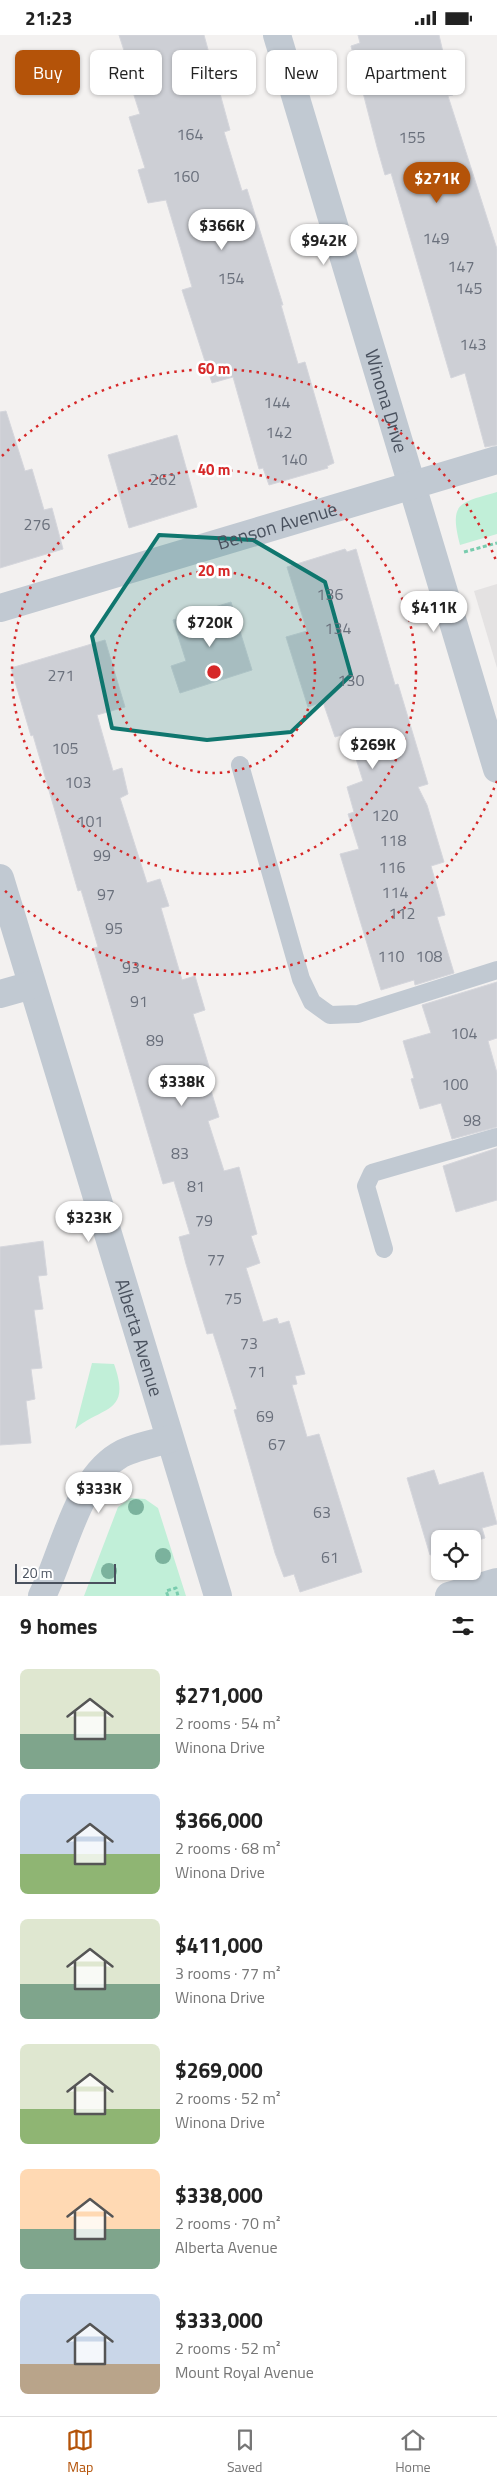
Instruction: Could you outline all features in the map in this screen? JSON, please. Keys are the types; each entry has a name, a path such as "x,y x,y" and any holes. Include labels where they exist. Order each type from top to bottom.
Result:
{"street":[{"name":"Winona Drive","path":"277,35 497,769"},
{"name":"Benson Avenue","path":"0,608 497,460"},
{"name":"Alberta Avenue","path":"0,878 218,1596"},
{"path":"0,994 32,985"},
{"path":"42,1596 75,1513 106,1466 119,1455 169,1439"},
{"path":"449,1596 497,1582"}],"lane":[{"path":"240,765 301,979 312,1002 330,1015 358,1014 497,970"},
{"path":"384,1249 366,1186 372,1173 497,1137"}],"path":[{"path":"459,554 497,543"},
{"path":"168,1596 166,1591 176,1588 178,1596"}],"highlighted area":[{"path":"159,535 253,540 325,582 351,675 291,732 207,740 112,728 92,636"}],"shaded area":[{"path":"497,584 497,668 474,591"}],"green space":[{"path":"497,492 497,534 460,545 456,520 460,507 466,502"},
{"path":"92,1363 114,1364 119,1380 117,1400 104,1412 75,1429"},
{"path":"131,1498 145,1499 158,1508 186,1596 84,1596 118,1507"}],"building":[{"path":"119,35 204,35 208,50 172,50 172,95 220,95 230,130 224,132 242,191 247,189 283,305 281,305 298,364 305,362 334,463 327,466 328,468 269,485 263,468 259,469 233,377 212,383 182,290 192,287 166,200 148,203 138,170 145,168 129,117 140,114 134,95 162,95 162,50 124,50"},
{"path":"358,35 439,35 442,50 352,50 351,46 360,43"},
{"path":"364,95 453,95 448,96 497,249 497,445 485,447 465,373 451,378 391,173 385,175"},
{"path":"6,411 25,471 32,469 44,510 52,508 63,549 0,568 0,412"},
{"path":"177,435 197,507 129,528 108,455"},
{"path":"345,549 347,552 356,549 395,685 398,684 428,784 418,787 427,805 444,862 431,866 445,915 437,917 454,973 415,985 414,980 381,990 340,854 359,849 348,814 354,812 347,787 363,781 348,733 335,737 323,702 308,707 286,637 307,631 287,567"},
{"path":"231,602 252,670 180,693 171,666 186,661 173,620"},
{"path":"105,640 125,707 97,715 113,771 122,768 128,794 120,798 147,883 160,879 169,906 161,908 182,980 195,976 205,1010 193,1014 214,1083 209,1084 219,1117 208,1121 224,1171 239,1167 257,1234 251,1236 260,1263 246,1268 263,1322 277,1318 279,1324 289,1321 305,1374 295,1376 297,1384 292,1385 307,1437 319,1434 362,1572 300,1592 294,1574 284,1577 275,1553 234,1410 237,1409 213,1333 207,1334 186,1264 179,1237 190,1234 174,1181 163,1184 93,948 98,947 81,890 78,891 33,735 31,736 11,668"},
{"path":"497,982 497,1038 488,1041 497,1073 497,1127 452,1139 441,1103 420,1109 411,1079 414,1078 403,1041 431,1033 422,1005"},
{"path":"497,1148 497,1200 456,1212 443,1166"},
{"path":"43,1241 47,1275 38,1276 43,1309 34,1310 42,1368 31,1369 35,1399 26,1401 31,1443 0,1445 0,1247"},
{"path":"434,1470 439,1485 483,1472 497,1524 482,1528 485,1538 481,1539 481,1530 431,1530 430,1555 407,1478"}]}
